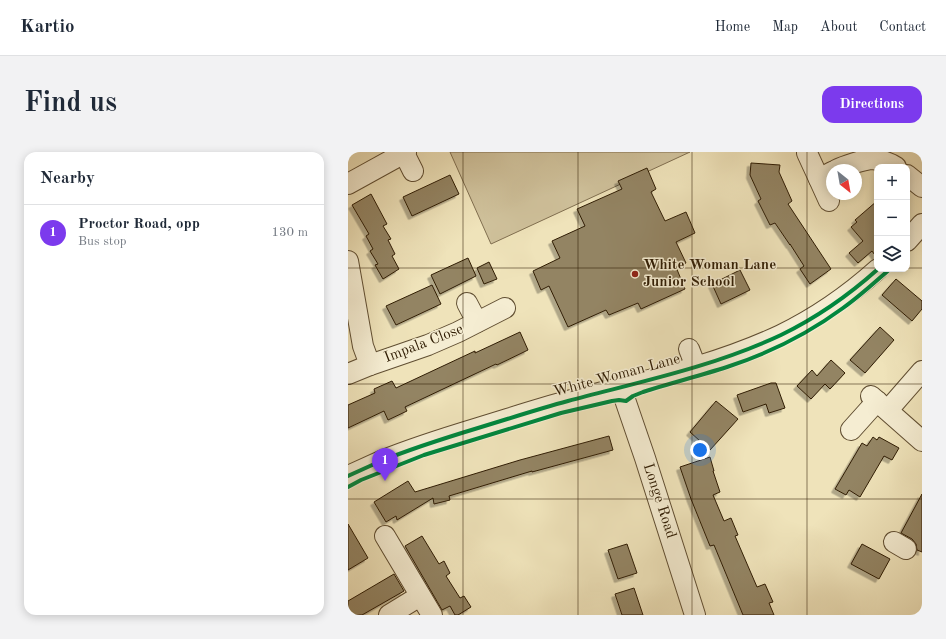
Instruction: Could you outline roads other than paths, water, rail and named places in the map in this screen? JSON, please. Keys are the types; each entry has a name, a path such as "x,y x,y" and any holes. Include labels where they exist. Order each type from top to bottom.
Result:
{"street":[{"path":"348,184 405,153 413,171"},
{"path":"807,153 825,175 829,201"},
{"path":"853,164 872,159 892,164"},
{"path":"910,177 922,186"},
{"path":"910,231 922,223"},
{"path":"910,237 922,223"},
{"path":"781,335 795,316 874,258"},
{"name":"Impala Close","path":"348,261 363,346 370,365"},
{"name":"White Woman Lane","path":"348,476 397,454 429,443 566,402 621,388 692,358 731,356 781,335 801,324 834,304 874,272"},
{"name":"Impala Close","path":"467,303 477,322"},
{"name":"Impala Close","path":"348,374 428,345 458,332 505,308"},
{"path":"851,430 879,402 901,394 922,371"},
{"name":"Longe Road","path":"621,388 695,615"},
{"path":"879,402 922,441"},
{"path":"389,540 432,615"},
{"path":"389,615 420,596"}],"place":[{"name":"White Woman Lane Junior School","path":"635,274"},
{"name":"Proctor Road, opp","path":"385,481"}]}
